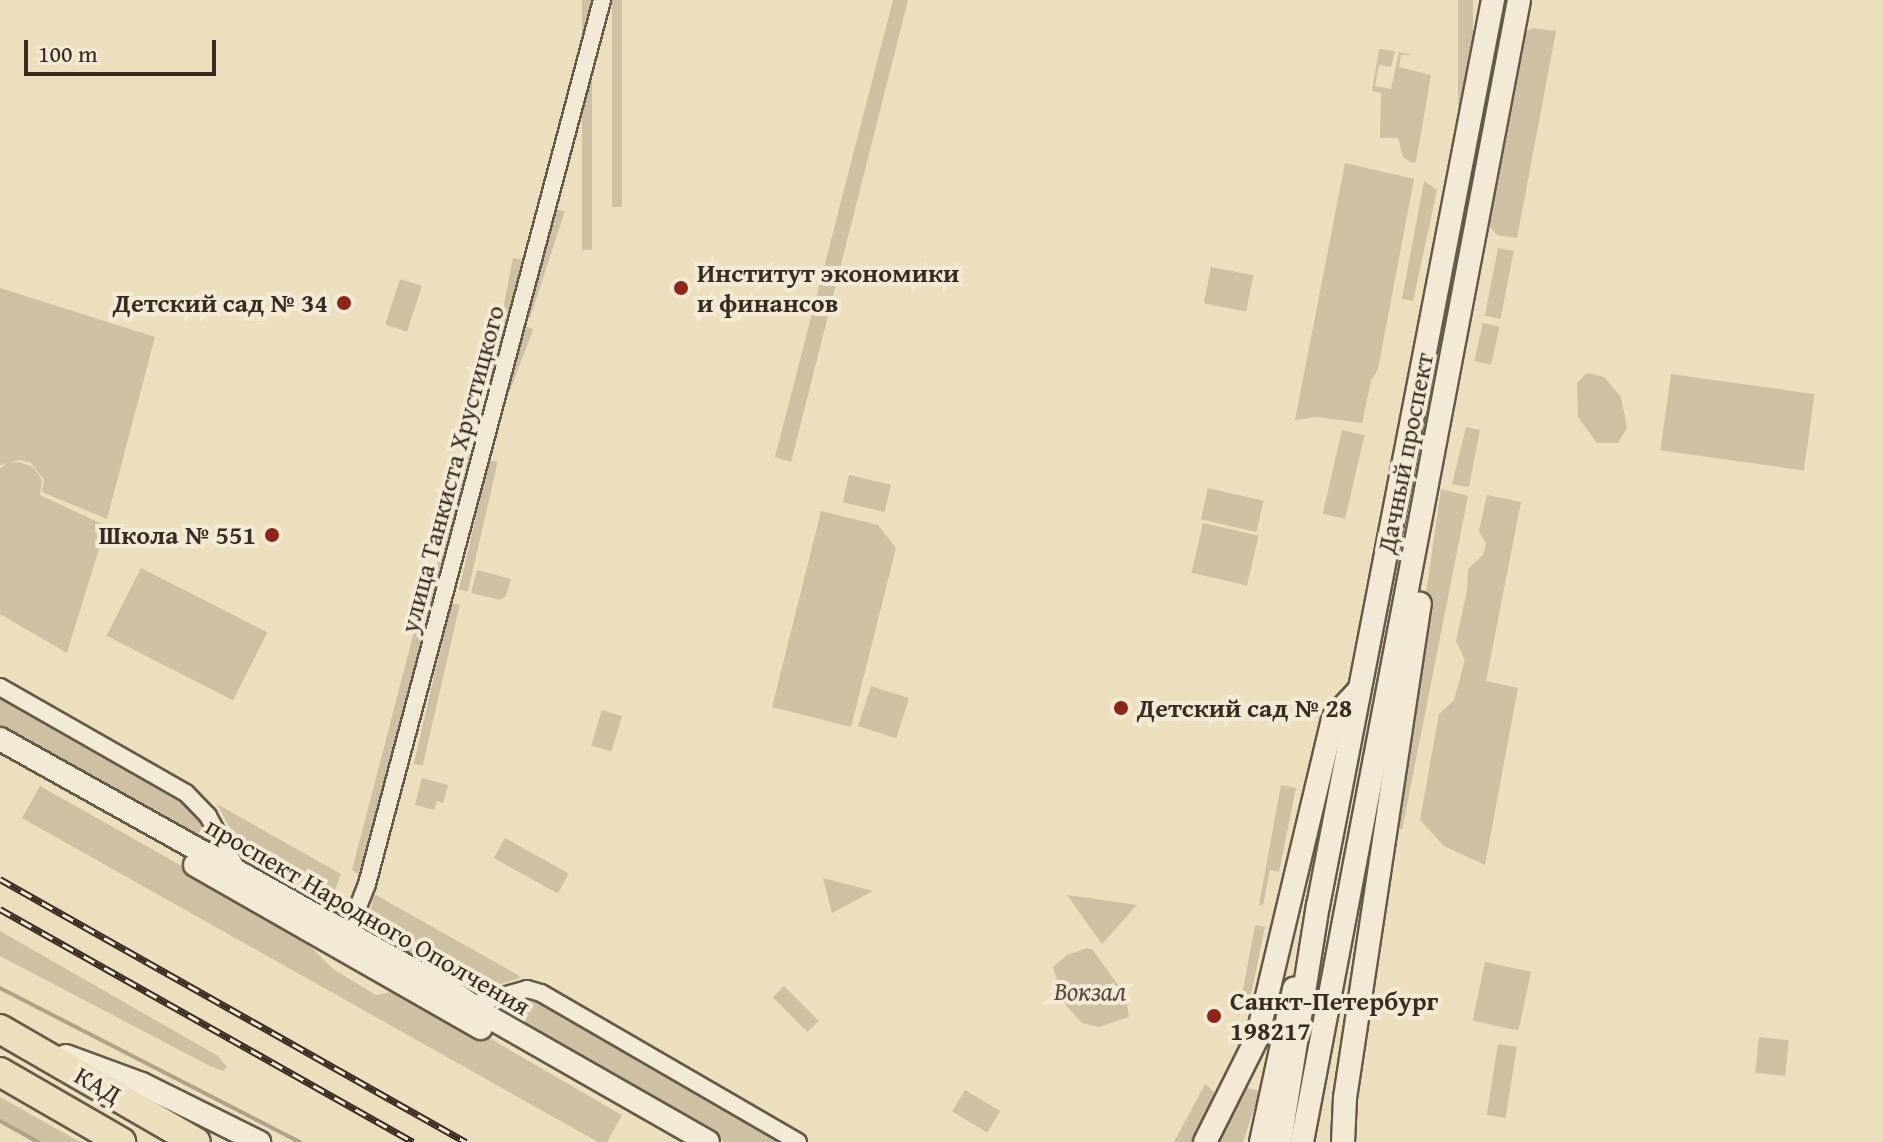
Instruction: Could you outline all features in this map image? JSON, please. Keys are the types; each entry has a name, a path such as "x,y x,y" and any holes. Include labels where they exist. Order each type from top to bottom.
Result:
{"highway":[{"name":"КАД","path":"8,1034 196,1142"},
{"name":"КАД","path":"0,1072 121,1142"}],"main road":[{"name":"Дачный проспект","path":"1280,1142 1318,906 1493,0"},
{"name":"Дачный проспект","path":"1320,1054 1519,0"},
{"path":"1343,1142 1345,1098 1424,567 1416,545"},
{"path":"1205,1142 1257,1038 1333,718 1360,689"},
{"name":"проспект Народного Ополчения","path":"0,739 238,871 345,941 680,1142"},
{"name":"проспект Народного Ополчения","path":"0,755 345,941 471,1005 708,1142"},
{"path":"1261,1142 1290,996 1311,956"},
{"path":"8,1034 142,1084 259,1142"},
{"path":"1302,1142 1320,1054"},
{"path":"1317,1142 1320,1054"}],"street":[{"name":"улица Танкиста Хрустицкого","path":"345,941 367,884 602,0"},
{"path":"0,687 186,793 208,816 238,871"},
{"path":"471,1005 527,989 541,993 798,1142"}],"green space":[{"path":"582,0 592,0 592,250 582,250"},
{"path":"612,0 622,0 622,207 612,207"},
{"path":"893,0 908,0 791,462 775,457"},
{"path":"1458,0 1473,0 1473,169 1458,169"},
{"path":"1532,28 1556,31 1517,238 1497,235 1489,226 1522,35"},
{"path":"1379,49 1395,51 1391,67 1379,65 1375,86 1391,89 1399,52 1412,55 1401,55 1399,67 1431,75 1416,162 1403,157 1398,138 1380,138 1381,93 1372,91"},
{"path":"1345,163 1414,179 1378,369 1371,381 1362,423 1316,417 1295,420"},
{"path":"1424,181 1437,190 1413,301 1402,299"},
{"path":"556,209 565,212 530,318 521,316"},
{"path":"1498,248 1514,251 1501,319 1485,316"},
{"path":"513,258 523,260 486,450 476,448"},
{"path":"1211,267 1253,275 1246,312 1204,303"},
{"path":"400,279 422,286 407,332 385,325"},
{"path":"0,288 155,337 107,519 42,492 44,480 31,463 19,460 0,465"},
{"path":"1483,323 1500,327 1491,365 1474,361"},
{"path":"525,326 533,329 487,451 478,447"},
{"path":"1587,373 1604,377 1621,397 1627,428 1618,443 1597,443 1578,417 1577,383"},
{"path":"1671,374 1815,394 1804,470 1660,450"},
{"path":"1466,427 1480,430 1469,487 1452,484"},
{"path":"1342,430 1364,435 1345,519 1323,514"},
{"path":"462,453 471,455 432,622 424,620"},
{"path":"489,460 498,462 468,592 459,590"},
{"path":"19,462 33,467 42,480 40,495 106,526 67,653 0,614 0,468 7,463"},
{"path":"849,475 891,485 885,512 843,502"},
{"path":"1208,488 1264,501 1256,532 1201,519"},
{"path":"1441,489 1468,496 1402,830 1393,824"},
{"path":"1487,495 1521,502 1486,681 1518,688 1485,865 1444,846 1420,820 1439,714 1454,700 1465,660 1456,641 1467,590 1468,569 1483,555 1486,543 1479,531"},
{"path":"821,511 878,525 896,548 851,727 772,707"},
{"path":"1203,523 1259,536 1247,586 1192,573"},
{"path":"141,568 268,632 233,700 106,636"},
{"path":"477,570 511,579 506,596 500,600 471,593"},
{"path":"451,603 460,605 423,766 414,764"},
{"path":"415,628 425,631 360,875 352,870"},
{"path":"871,686 909,698 896,738 858,726"},
{"path":"0,697 181,800 201,821 214,848 0,732"},
{"path":"602,710 622,716 611,752 591,745"},
{"path":"422,778 448,785 443,803 437,801 434,810 415,805"},
{"path":"1281,785 1296,788 1279,872 1270,870 1263,905 1259,905"},
{"path":"40,786 313,940 311,947 333,969 376,995 391,992 460,1031 477,1031 622,1115 607,1142 598,1142 22,818"},
{"path":"217,804 341,874 330,903 245,856"},
{"path":"505,838 569,873 558,894 494,858"},
{"path":"823,878 873,891 832,913"},
{"path":"374,894 520,978 475,992 379,940 371,931 369,919"},
{"path":"1067,895 1137,905 1102,944"},
{"path":"1255,925 1265,927 1250,999 1238,1017"},
{"path":"0,931 218,1056 227,1067 223,1071 210,1066 0,956"},
{"name":"Вокзал","path":"1087,948 1093,950 1118,985 1129,1017 1099,1027 1082,1023 1064,1003 1053,967 1067,955"},
{"path":"1485,962 1531,972 1518,1030 1473,1021"},
{"path":"784,986 819,1021 807,1032 773,997"},
{"path":"525,996 538,1000 787,1142 725,1142 495,1011 493,1005"},
{"path":"1759,1037 1789,1040 1785,1076 1755,1073"},
{"path":"1498,1044 1517,1047 1506,1118 1487,1115"},
{"path":"1205,1084 1219,1096 1196,1142 1174,1142"},
{"path":"1245,1088 1260,1091 1243,1142 1216,1142"},
{"path":"965,1090 1000,1111 987,1133 952,1111"},
{"path":"0,1097 80,1142 41,1142 0,1119"}],"waterway":[{"path":"0,988 300,1142"},
{"path":"0,1121 38,1142"}],"railway":[{"path":"0,879 466,1142"},
{"path":"0,909 413,1142"}],"place":[{"name":"Институт экономики и финансов","path":"681,288"},
{"name":"Детский сад № 34","path":"344,303"},
{"name":"Школа № 551","path":"272,535"},
{"name":"Детский сад № 28","path":"1121,708"},
{"name":"Санкт-Петербург 198217","path":"1214,1016"}]}
